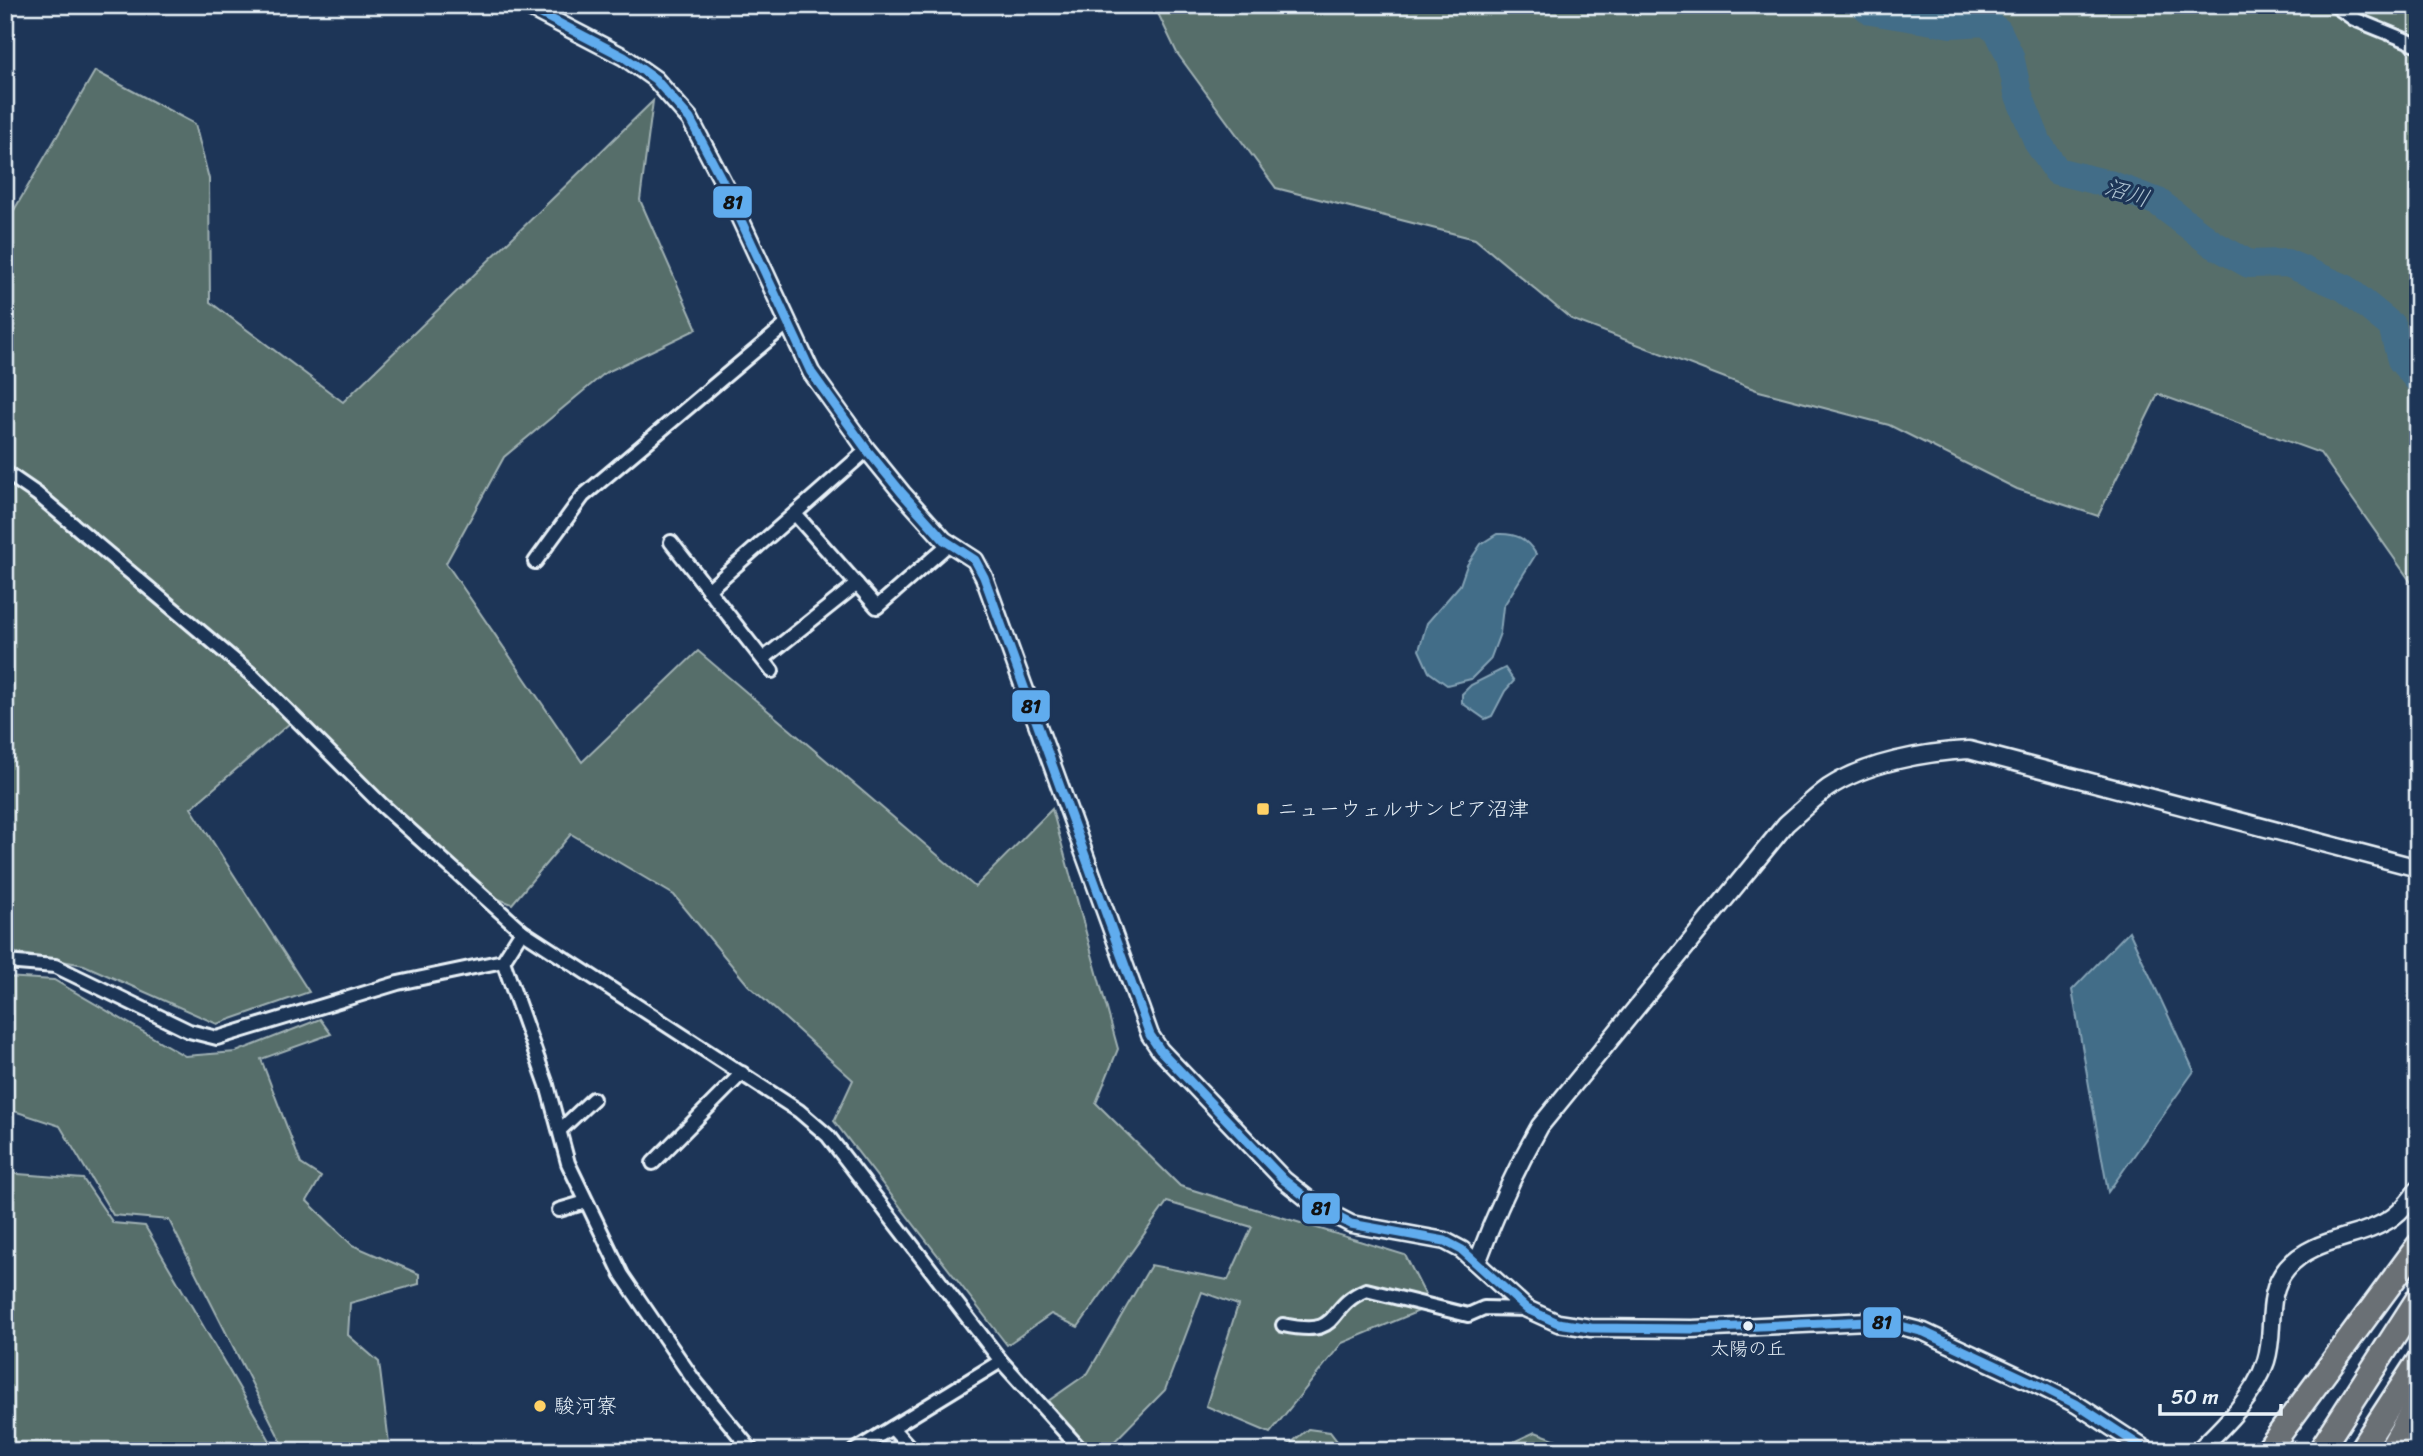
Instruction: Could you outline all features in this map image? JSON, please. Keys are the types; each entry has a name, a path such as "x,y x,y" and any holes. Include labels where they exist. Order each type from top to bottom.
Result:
{"highway":[{"path":"2267,1451 2418,1246"},
{"path":"2320,1451 2418,1299"},
{"path":"2360,1451 2418,1362"},
{"path":"2390,1451 2418,1401"}],"street":[{"path":"524,5 624,57 655,79 690,118 725,186 811,372 867,450 932,527 975,559 984,577 1150,1035 1160,1050 1284,1180 1318,1207 1351,1224 1445,1241 1462,1250 1527,1309 1558,1323 1591,1328 1692,1329 1868,1321 1893,1324 1924,1332 2044,1388 2076,1404 2148,1451"},
{"path":"2334,5 2354,19 2418,46"},
{"path":"535,562 583,496 788,323"},
{"path":"708,590 867,450"},
{"path":"5,472 37,494 252,675 382,805 522,931 799,1111 828,1136 1001,1361 1082,1451"},
{"path":"795,514 877,607 950,543"},
{"path":"671,541 772,671"},
{"path":"763,659 857,584"},
{"path":"1477,1263 1518,1162 1539,1126 1786,824 1828,788 1849,776 1870,768 1943,751 1969,750 2418,869"},
{"path":"5,962 55,966 189,1031 217,1038 398,983 503,961 522,931"},
{"path":"503,961 547,1085 569,1163 622,1275 693,1379 752,1451"},
{"path":"653,1163 742,1073"},
{"path":"559,1130 593,1099"},
{"path":"2198,1451 2230,1418 2260,1377 2267,1359 2273,1298 2278,1280 2288,1267 2317,1246 2393,1217 2418,1189"},
{"path":"559,1210 586,1202"},
{"path":"1283,1325 1317,1329 1328,1324 1353,1296 1366,1290 1468,1315 1484,1308 1527,1309"},
{"path":"854,1451 1001,1361"},
{"path":"892,1428 913,1451"}],"green space":[{"path":"1154,5 2418,5 2418,592 2320,453 2158,394 2098,516 2017,489 1889,425 1759,391 1571,319 1475,239 1276,188 1177,53"},
{"path":"95,71 195,124 209,179 210,302 343,402 653,101 640,200 697,329 605,373 504,457 446,563 582,762 698,651 975,887 1052,809 1118,1049 1096,1103 1180,1186 1405,1255 1431,1306 1342,1343 1270,1433 1206,1406 1238,1305 1202,1292 1165,1390 1105,1451 1089,1451 1044,1404 1088,1373 1151,1265 1228,1280 1252,1227 1167,1202 1078,1327 1051,1314 1007,1345 834,1121 853,1080 748,985 674,895 571,834 512,904 493,897 297,717 191,808 309,992 217,1024 84,965 5,951 5,215 10,217"},
{"path":"5,977 54,980 185,1056 236,1052 320,1019 331,1034 261,1059 301,1164 321,1177 307,1201 352,1245 419,1274 419,1284 350,1303 348,1335 379,1362 390,1451 286,1451 169,1220 113,1215 60,1126 5,1108"},
{"path":"5,1173 83,1179 113,1223 145,1226 276,1451 5,1451"},
{"path":"1308,1429 1330,1432 1343,1449 1281,1451"},
{"path":"1535,1432 1574,1446 1579,1451 1494,1451"}],"water":[{"path":"1497,534 1510,534 1520,538 1536,554 1503,607 1500,633 1490,660 1471,679 1447,685 1429,672 1419,650 1427,623 1460,585 1467,565 1481,544"},
{"path":"1505,668 1514,681 1505,691 1492,716 1485,719 1462,703 1462,694 1471,685"},
{"path":"2129,931 2194,1071 2108,1192 2072,990"}],"waterway":[{"name":"沼川","path":"1864,5 1871,11 1951,24 1985,22 1998,31 2010,56 2018,93 2038,143 2057,171 2109,184 2158,202 2213,244 2249,264 2287,263 2345,288 2392,326 2401,360 2418,380"}],"transit line":[{"name":"81","path":"524,5 624,57 655,79 690,119 725,186 811,372 867,450 902,493 944,540 975,560 984,577 1150,1035 1160,1050 1284,1180 1318,1207 1351,1224 1445,1241 1462,1250 1527,1309 1558,1323 1591,1328 1692,1329 1868,1321 1893,1324 1924,1332 2044,1388 2076,1404 2148,1451"}],"place":[{"name":"ニューウェルサンピア沼津","path":"1263,809"},
{"name":"太陽の丘","path":"1748,1326"},
{"name":"駿河寮","path":"540,1406"}]}
